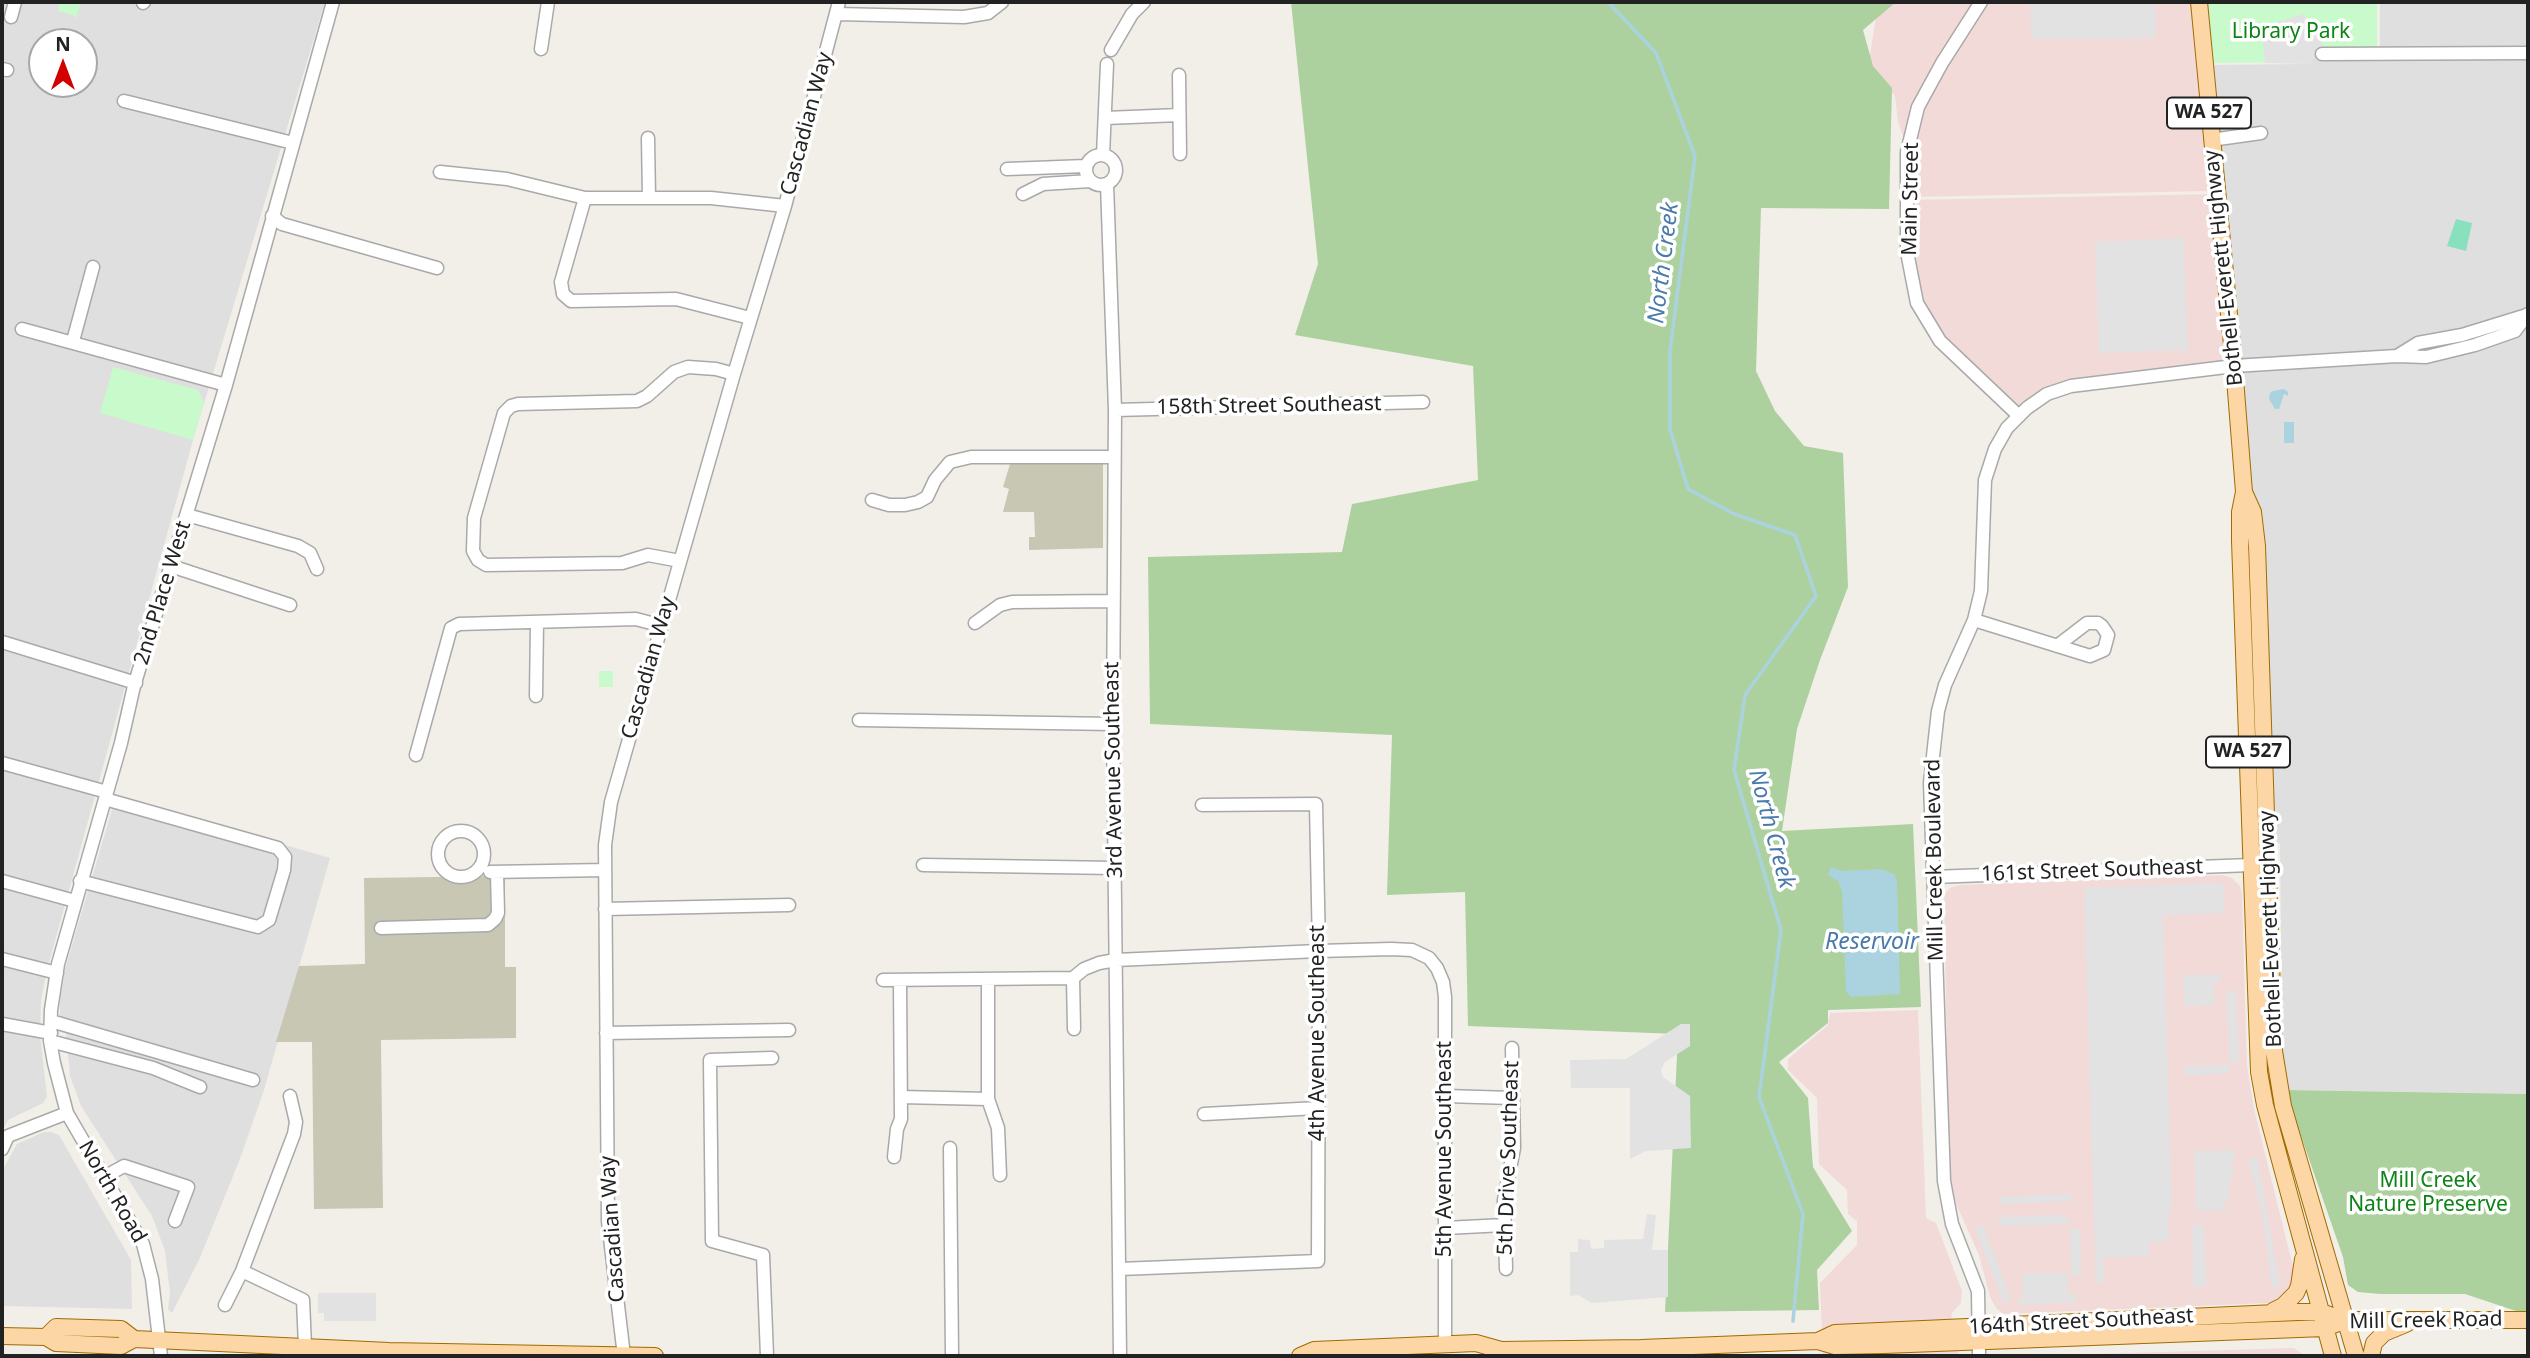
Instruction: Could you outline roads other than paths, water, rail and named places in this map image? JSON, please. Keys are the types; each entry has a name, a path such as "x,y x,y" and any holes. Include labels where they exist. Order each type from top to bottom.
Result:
{"main road":[{"name":"Bothell-Everett Highway","path":"2199,2 2244,492 2240,512 2240,541 2259,1072 2265,1104 2333,1356"},
{"name":"Bothell-Everett Highway","path":"2244,492 2253,512 2257,546 2274,1051 2283,1107 2356,1356"},
{"path":"2250,783 2257,804 2259,857 2268,861"},
{"path":"2251,865 2259,871 2262,930 2270,959"},
{"path":"2259,1314 2283,1306 2295,1293 2301,1275 2304,1249"},
{"name":"164th Street Southeast","path":"1978,1342 2259,1314 2323,1320"},
{"path":"2371,1356 2374,1343 2384,1332 2405,1324 2431,1319"},
{"name":"164th Street Southeast","path":"1300,1356 1314,1350 1476,1343 1501,1350 1818,1341 1835,1346 1978,1342 2323,1320"},
{"name":"Mill Creek Road","path":"2323,1320 2528,1320"},
{"path":"2,1336 46,1337 56,1343 121,1346 134,1339 161,1348 305,1346 389,1353 655,1356"},
{"name":"164th Street Southeast","path":"1484,1356 1501,1350"}],"street":[{"path":"11,16 15,2"},
{"name":"2nd Place West","path":"67,1113 58,1083 51,1032 57,973 136,683 226,385 333,2"},
{"path":"541,49 548,2"},
{"path":"838,8 964,17 988,13 1002,2"},
{"path":"1111,50 1132,13 1144,2"},
{"name":"Main Street","path":"1980,2 1918,107 1907,152 1907,252 1917,303 1940,341 2019,416"},
{"name":"Cascadian Way","path":"624,1356 608,1220 605,845 611,802 750,318 785,206 838,8"},
{"path":"2322,54 2528,53"},
{"path":"1102,155 1107,64"},
{"path":"1179,75 1180,154"},
{"path":"124,102 293,143"},
{"path":"1106,118 1179,115"},
{"path":"2211,140 2261,133"},
{"path":"648,138 649,198"},
{"path":"1023,194 1043,184 1090,181 1098,186 1107,184 1115,178 1116,168 1112,159 1102,155 1092,158 1086,166 1090,181"},
{"path":"1007,169 1086,166"},
{"path":"439,172 507,180 585,198 711,198 785,206"},
{"name":"3rd Avenue Southeast","path":"1107,184 1115,410 1112,601 1120,1356"},
{"path":"585,198 561,282 563,293 571,301 676,299 750,318"},
{"path":"272,216 282,224 437,268"},
{"path":"73,341 93,267"},
{"name":"Mill Creek Boulevard","path":"1978,1342 1978,1291 1952,1224 1944,1181 1930,783 1938,711 1945,685 1974,620 1983,570 1984,480 1998,443 2019,416 2047,394 2071,386 2234,366 2397,356 2426,357 2475,345 2515,331 2528,315"},
{"path":"22,328 226,385"},
{"path":"680,561 649,555 622,563 491,565 478,560 473,551 474,518 504,413 511,406 637,401 647,396 674,372 688,367 716,369 734,374"},
{"name":"158th Street Southeast","path":"1115,410 1423,402"},
{"path":"872,500 889,505 918,502 926,497 950,462 964,458 1114,457"},
{"path":"187,515 299,546 310,553 317,569"},
{"path":"171,566 290,605"},
{"path":"975,623 1000,606 1012,602 1112,601"},
{"path":"416,755 451,628 459,624 636,620 662,626"},
{"path":"1974,620 2057,646"},
{"path":"536,696 537,622"},
{"path":"2,642 136,683"},
{"path":"859,720 1113,724"},
{"path":"2,763 278,848 285,857 284,870 268,920 258,927 80,881"},
{"name":"4th Avenue Southeast","path":"1120,1269 1318,1261 1319,951 1316,804 1202,805"},
{"path":"923,865 1115,868"},
{"name":"161st Street Southeast","path":"1933,877 2251,865"},
{"path":"474,872 605,870"},
{"path":"381,928 488,925 498,913 498,872"},
{"path":"2,881 75,901"},
{"path":"605,909 789,905"},
{"name":"5th Avenue Southeast","path":"1319,951 1412,950 1429,958 1443,982 1446,1345"},
{"path":"883,980 1073,978 1084,969 1116,960 1319,951"},
{"path":"2,958 57,973"},
{"path":"1073,978 1074,1029"},
{"path":"988,980 988,1099 998,1128 1000,1175"},
{"path":"894,1157 897,1129 901,1119 900,981"},
{"path":"2,1024 51,1032 253,1080"},
{"path":"606,1033 789,1030"},
{"path":"51,1032 201,1087"},
{"name":"5th Drive Southeast","path":"1506,1269 1504,1200 1514,1148 1512,1048"},
{"path":"767,1356 763,1255 712,1241 710,1060 772,1058"},
{"path":"225,1305 242,1271 295,1134 296,1122 290,1096"},
{"path":"1445,1096 1511,1098"},
{"path":"901,1097 988,1099"},
{"path":"1205,1114 1318,1108"},
{"path":"2,1149 5,1135 67,1113"},
{"name":"North Road","path":"67,1113 143,1244 152,1279 161,1348"},
{"path":"950,1148 952,1356"},
{"path":"104,1177 124,1166 188,1187 175,1221"},
{"path":"1445,1228 1504,1226"},
{"path":"242,1271 303,1300 305,1346"}],"water":[{"path":"2284,389 2288,396 2284,394 2279,409 2275,409 2269,399 2270,393"},
{"path":"2284,422 2294,422 2294,443 2284,443"},
{"name":"Reservoir","path":"1831,867 1842,871 1880,869 1894,874 1897,880 1900,994 1851,997 1846,991 1842,892 1838,881 1828,875"}],"waterway":[{"name":"North Creek","path":"1608,2 1656,53 1695,156 1670,351 1670,429 1688,489 1734,514 1795,535 1816,596 1745,695 1734,770 1781,930 1759,1097 1803,1214 1793,1321"}],"park label":[{"name":"Library Park","path":"2291,32"},
{"name":"Mill Creek Nature Preserve","path":"2428,1193"}]}
